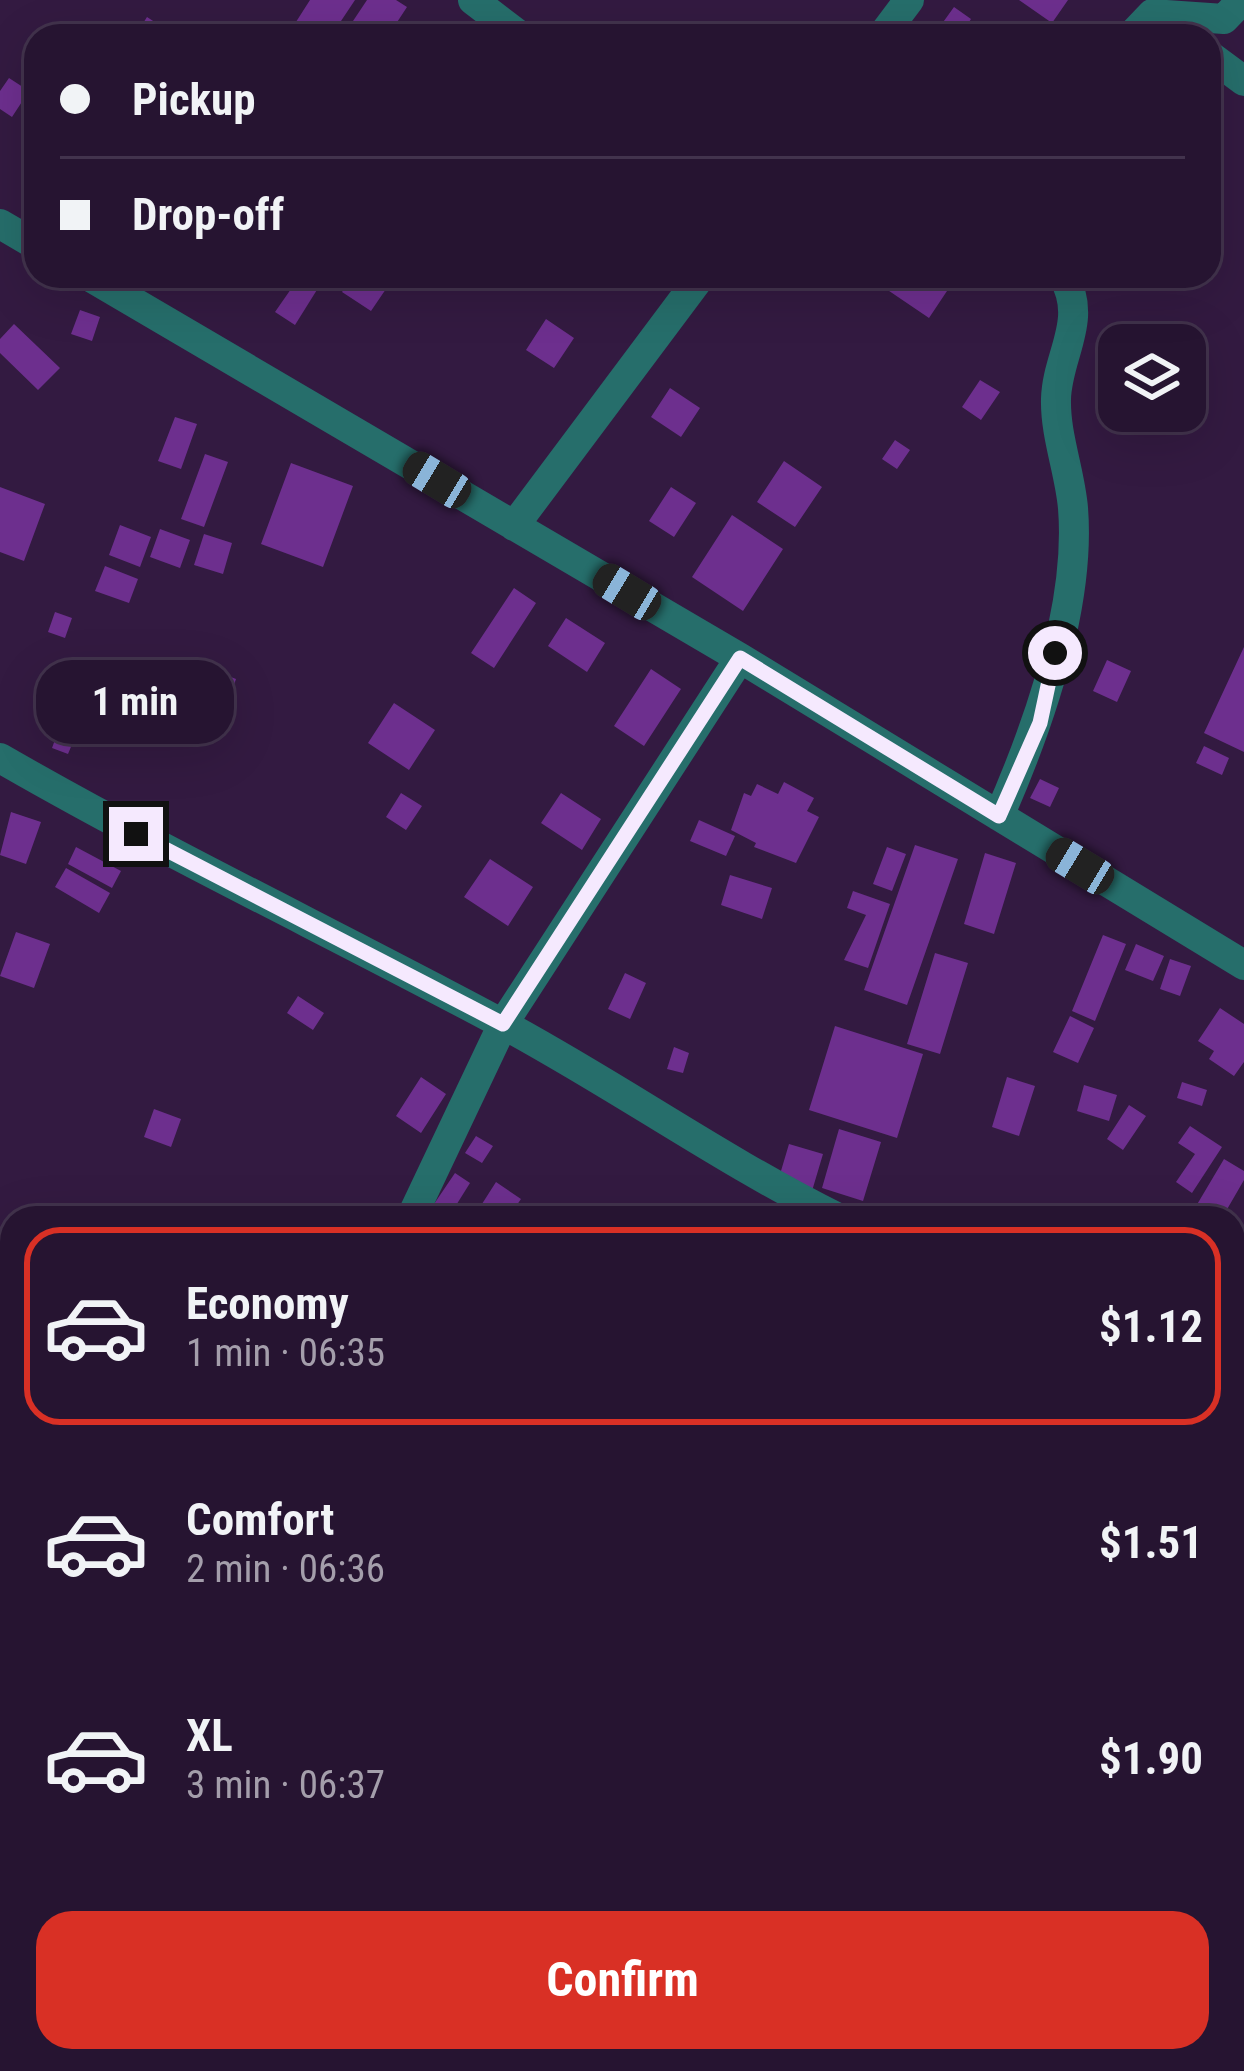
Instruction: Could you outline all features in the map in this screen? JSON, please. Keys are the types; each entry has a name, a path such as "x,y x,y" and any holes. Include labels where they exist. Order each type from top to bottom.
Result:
{"street":[{"path":"473,0 504,24"},
{"path":"1138,17 1224,20 1242,0"},
{"path":"109,288 740,658 1244,965"},
{"path":"514,526 692,288"},
{"path":"999,816 1040,723 1063,618 1073,512 1056,398 1073,336 1070,288"},
{"path":"417,1206 503,1024 740,658"},
{"path":"0,758 95,813 503,1024 755,1177 814,1206"}],"building":[{"path":"310,0 355,0 339,24 295,24"},
{"path":"367,0 396,0 407,7 396,24 351,24"},
{"path":"1019,0 1068,0 1052,23"},
{"path":"954,7 971,19 968,24 942,24"},
{"path":"9,78 24,88 24,99 12,117 0,109 0,91"},
{"path":"292,288 318,288 295,325 275,312"},
{"path":"345,288 387,288 371,311 342,292"},
{"path":"885,288 949,288 929,318"},
{"path":"80,310 100,317 92,341 71,334"},
{"path":"546,319 574,338 554,368 526,350"},
{"path":"14,324 60,368 38,390 0,353 0,339"},
{"path":"980,380 1000,392 981,420 962,407"},
{"path":"670,388 700,408 681,437 651,417"},
{"path":"175,417 197,424 181,469 158,461"},
{"path":"895,440 910,450 897,469 882,459"},
{"path":"205,454 228,462 204,527 181,519"},
{"path":"784,461 822,487 795,527 757,502"},
{"path":"291,463 353,486 323,567 261,544"},
{"path":"0,487 45,504 24,561 0,552"},
{"path":"671,487 696,503 674,537 649,521"},
{"path":"732,515 783,549 743,611 692,577"},
{"path":"120,525 151,537 140,567 109,555"},
{"path":"160,529 190,540 180,568 150,557"},
{"path":"204,534 232,543 223,574 194,565"},
{"path":"105,566 138,579 129,603 95,591"},
{"path":"514,588 536,603 494,668 471,653"},
{"path":"55,612 72,618 65,638 48,632"},
{"path":"566,618 605,643 587,672 548,646"},
{"path":"1244,647 1244,752 1204,733"},
{"path":"1107,660 1131,671 1117,702 1093,691"},
{"path":"192,662 236,679 217,733 172,716"},
{"path":"651,669 681,689 644,746 614,726"},
{"path":"394,703 435,730 409,770 368,743"},
{"path":"158,718 186,728 179,747 151,736"},
{"path":"61,723 78,730 68,754 52,748"},
{"path":"1204,746 1229,758 1222,775 1196,763"},
{"path":"1040,779 1059,788 1050,807 1030,798"},
{"path":"784,782 814,798 807,811 819,817 796,863 754,847 756,843 731,830 744,793 751,796 757,784 778,794"},
{"path":"401,793 422,806 406,830 386,817"},
{"path":"561,793 601,819 582,850 541,823"},
{"path":"11,812 41,822 26,864 0,855"},
{"path":"699,820 735,836 726,856 690,841"},
{"path":"915,845 958,859 907,1005 864,990"},
{"path":"76,847 121,871 112,888 68,864"},
{"path":"887,847 906,854 892,891 873,884"},
{"path":"985,853 1016,863 994,934 964,924"},
{"path":"490,859 533,887 508,926 464,897"},
{"path":"66,868 110,893 99,913 55,887"},
{"path":"730,875 772,888 762,919 721,905"},
{"path":"853,891 890,904 868,968 844,960 866,915 847,908"},
{"path":"16,932 50,944 34,988 0,976"},
{"path":"1103,935 1126,944 1095,1021 1072,1011"},
{"path":"1136,944 1164,956 1153,981 1125,970"},
{"path":"935,953 968,963 940,1054 907,1044"},
{"path":"1170,959 1191,966 1180,996 1160,989"},
{"path":"625,973 646,983 630,1019 608,1009"},
{"path":"298,996 324,1013 313,1030 287,1013"},
{"path":"1220,1008 1244,1024 1244,1062 1234,1076 1209,1059 1214,1051 1198,1041"},
{"path":"1070,1016 1094,1028 1078,1063 1053,1052"},
{"path":"835,1026 923,1054 897,1138 809,1110"},
{"path":"674,1047 689,1053 683,1073 667,1069"},
{"path":"421,1077 446,1094 421,1133 396,1116"},
{"path":"1007,1077 1035,1086 1019,1136 992,1127"},
{"path":"1182,1082 1207,1090 1202,1106 1177,1098"},
{"path":"1084,1085 1117,1095 1109,1121 1077,1111"},
{"path":"1129,1105 1146,1116 1123,1150 1107,1139"},
{"path":"154,1109 181,1119 171,1147 144,1137"},
{"path":"1190,1126 1222,1147 1192,1193 1176,1182 1195,1154 1178,1143"},
{"path":"839,1129 881,1142 863,1201 822,1188"},
{"path":"476,1136 493,1146 482,1163 465,1153"},
{"path":"789,1144 823,1154 812,1191 778,1181"},
{"path":"1224,1159 1244,1171 1229,1206 1196,1206"},
{"path":"455,1173 470,1183 456,1206 434,1204"},
{"path":"496,1182 521,1199 516,1206 481,1206"}],"route":[{"path":"136,834 503,1024 740,658 999,816 1040,723 1055,653"}]}
